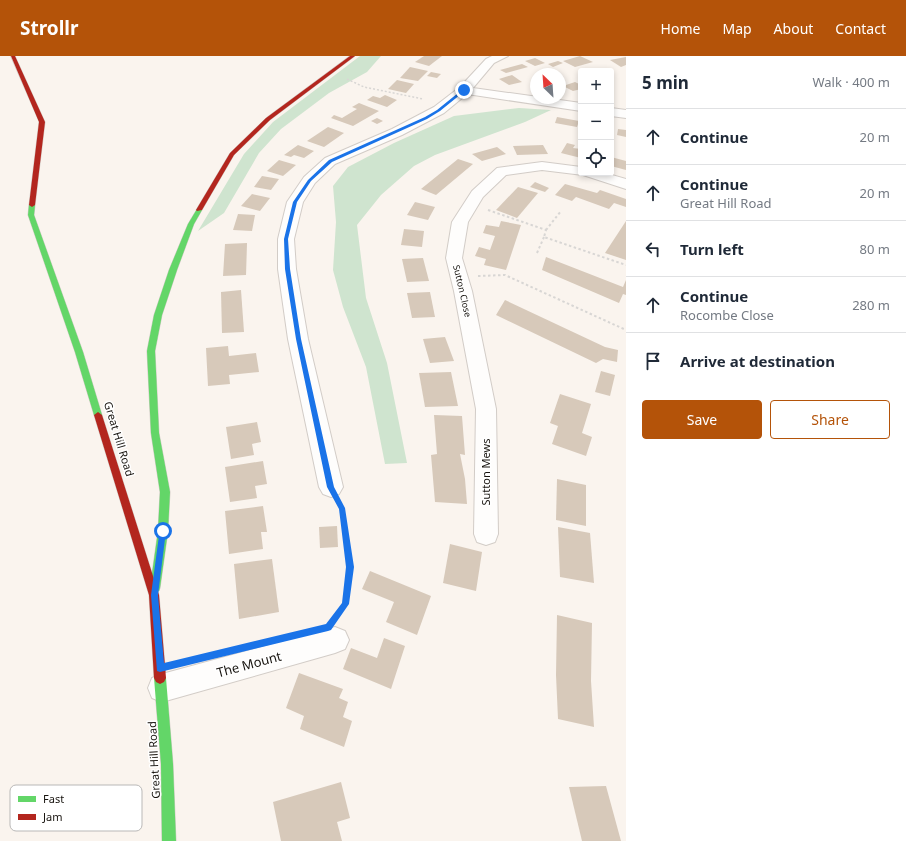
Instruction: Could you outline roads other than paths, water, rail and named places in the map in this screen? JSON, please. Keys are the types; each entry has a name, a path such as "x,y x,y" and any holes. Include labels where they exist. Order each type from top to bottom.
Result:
{"street":[{"name":"Great Hill Road","path":"13,56 42,122 31,215 79,352 154,595 167,764 169,841"},
{"path":"154,595 163,531 165,492 155,433 151,351 158,315 173,270 191,224 232,154 268,119 353,56"},
{"path":"331,487 298,339 287,269 286,239 295,202 310,180 330,161 426,118 464,90 490,61 502,56"},
{"path":"464,90 578,107"},
{"path":"614,112 626,114"},
{"name":"Sutton Close","path":"486,409 454,258 460,222 477,194 502,171 542,166 578,171"},
{"path":"599,176 626,184"},
{"name":"Sutton Mews","path":"486,409 486,534"},
{"name":"The Mount","path":"162,688 334,631"}]}
